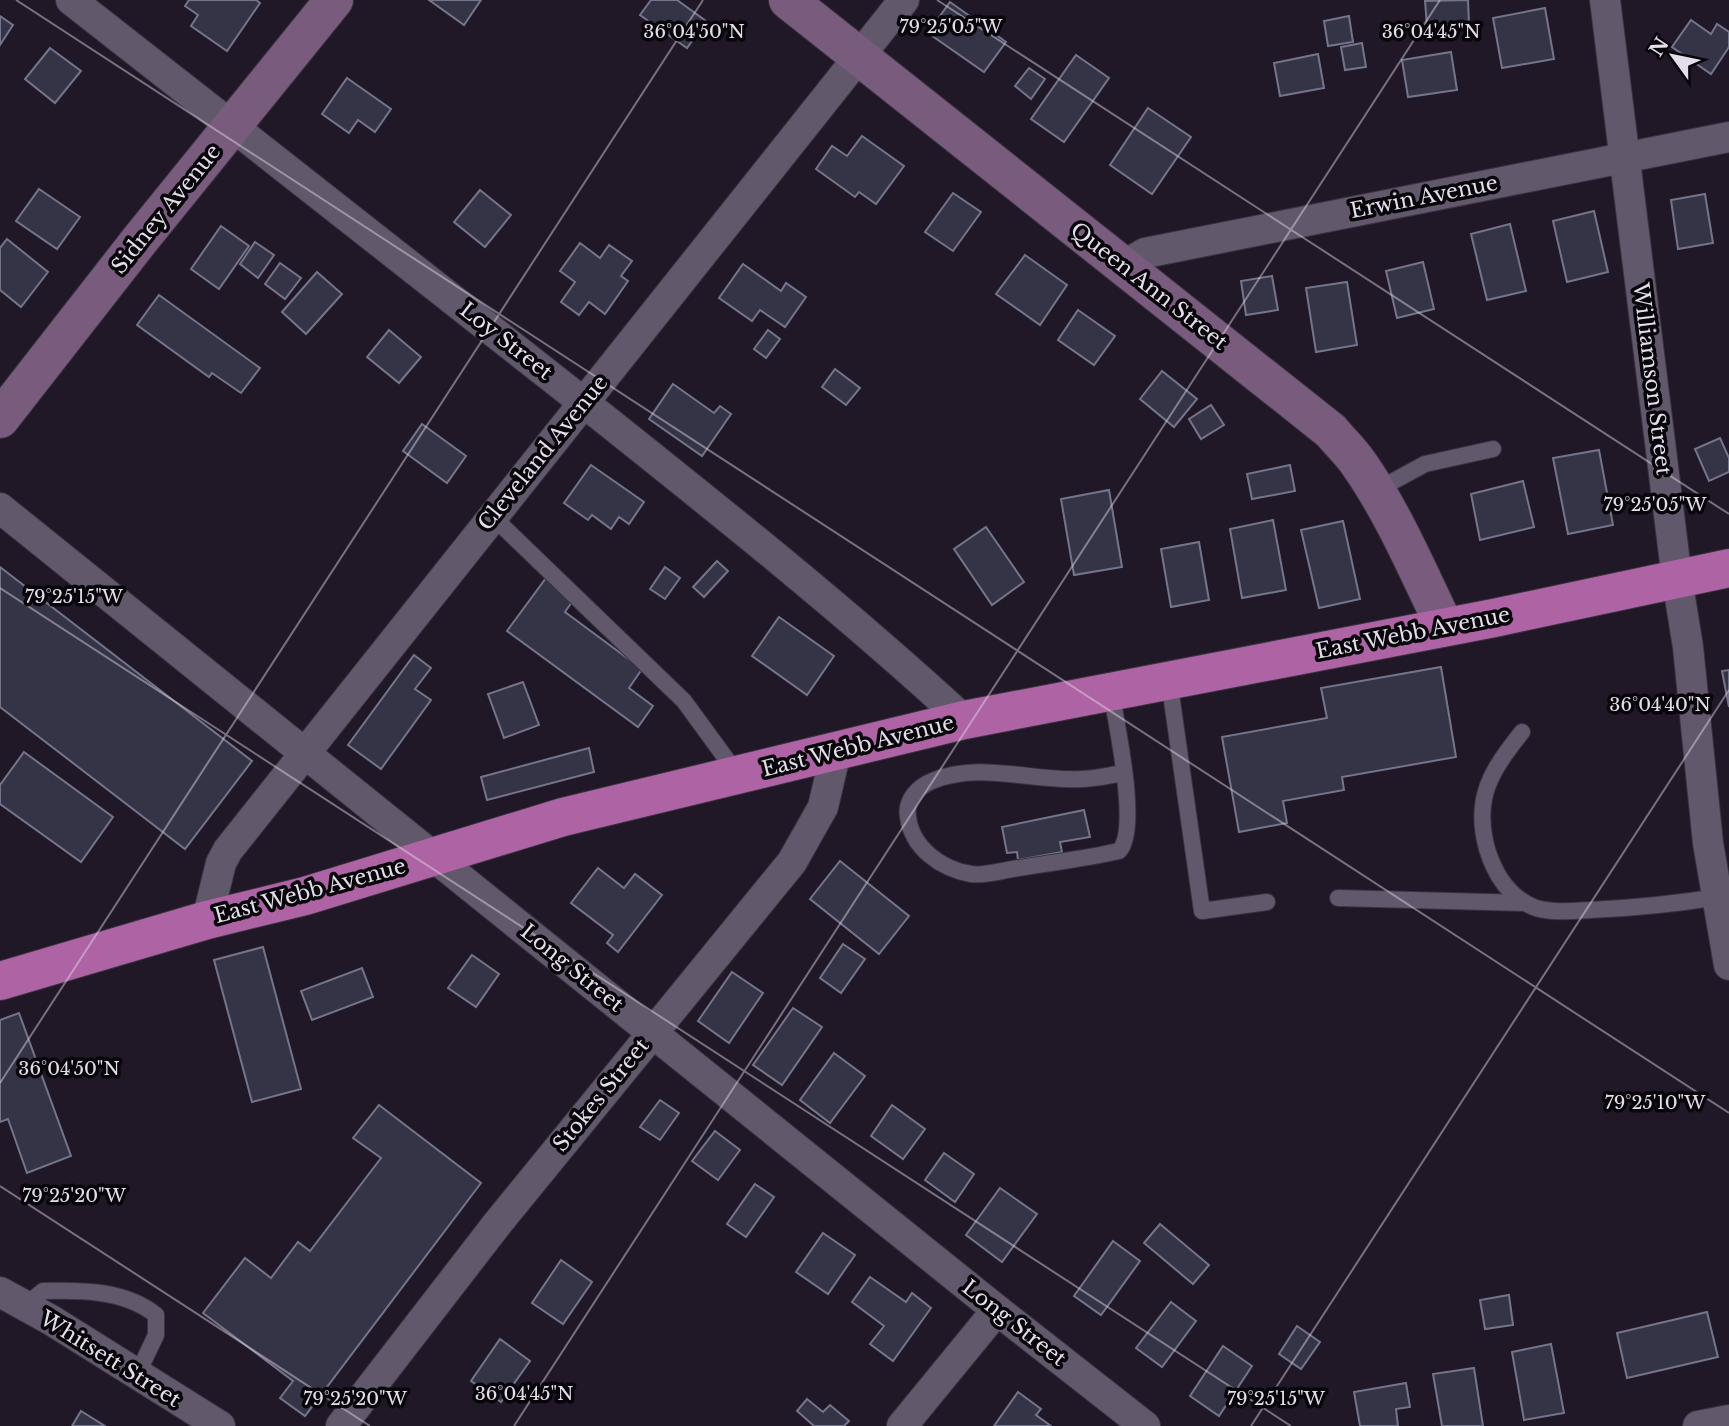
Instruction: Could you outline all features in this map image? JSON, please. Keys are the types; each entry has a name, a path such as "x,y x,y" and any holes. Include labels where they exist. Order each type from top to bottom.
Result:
{"highway":[{"name":"East Webb Avenue","path":"0,981 207,919 305,896 563,817 964,720 1445,627 1729,568"}],"street":[{"name":"Loy Street","path":"71,0 233,125 752,537 964,720"},
{"name":"Sidney Avenue","path":"0,419 139,241 334,0"},
{"name":"Queen Ann Street","path":"789,0 1331,431 1377,490 1445,627"},
{"name":"Cleveland Avenue","path":"207,919 221,863 228,850 304,751 904,0"},
{"name":"Williamson Street","path":"1605,0 1688,647 1708,843 1729,965"},
{"name":"Erwin Avenue","path":"1123,266 1145,253 1729,137"},
{"name":"Long Street","path":"0,508 1145,1426"},
{"name":"Stokes Street","path":"341,1426 497,1224 792,862 823,807 836,751"},
{"name":"Whitsett Street","path":"12,1299 220,1426"},
{"path":"902,1426 997,1310"},
{"path":"1698,1426 1729,1420"}],"lane":[{"path":"1377,490 1425,464 1493,449"},
{"path":"492,516 684,701 738,775"},
{"path":"1169,680 1202,911 1267,902"},
{"path":"1111,691 1124,773 1128,834 1125,845 1119,851 974,875 949,867 927,854 915,840 908,824 906,811 911,798 921,787 946,776 997,772 1082,779 1124,773"},
{"path":"1522,732 1492,773 1483,795 1482,830 1493,869 1508,890 1525,903 1539,909 1561,911 1647,907 1718,897"},
{"path":"1338,898 1525,903"},
{"path":"12,1299 43,1291 65,1290 103,1293 141,1303 156,1315 156,1335 136,1375"}],"building":[{"path":"189,0 256,0 260,3 227,51 191,26 198,15 185,6"},
{"path":"429,0 481,0 464,25"},
{"path":"651,0 677,0 706,21 687,48 640,15"},
{"path":"1468,0 1469,24 1427,26 1425,1"},
{"path":"950,2 1006,42 984,72 928,33"},
{"path":"1545,8 1554,59 1502,68 1493,18"},
{"path":"0,16 13,25 0,45"},
{"path":"1349,16 1353,42 1328,46 1324,21"},
{"path":"1691,20 1711,34 1717,24 1729,32 1729,47 1711,74 1672,47"},
{"path":"1362,43 1366,67 1345,70 1341,47"},
{"path":"50,48 81,71 55,103 25,79"},
{"path":"1451,52 1457,90 1408,97 1402,60"},
{"path":"1318,54 1324,88 1280,96 1274,63"},
{"path":"1076,55 1109,78 1064,142 1031,119"},
{"path":"1029,68 1045,79 1031,99 1015,86"},
{"path":"347,78 391,109 375,132 358,120 349,133 322,114"},
{"path":"1148,108 1191,137 1152,194 1110,165"},
{"path":"862,136 904,166 876,204 859,192 855,197 816,169 832,146 847,156"},
{"path":"39,189 80,217 57,249 16,221"},
{"path":"480,190 511,215 485,247 454,222"},
{"path":"953,193 981,212 953,251 925,232"},
{"path":"1705,194 1713,243 1678,249 1671,200"},
{"path":"1594,211 1608,272 1567,282 1553,221"},
{"path":"1510,224 1526,291 1487,300 1471,234"},
{"path":"221,226 249,246 219,289 191,269"},
{"path":"7,239 48,272 21,307 0,290 0,248"},
{"path":"255,242 274,255 258,278 240,264"},
{"path":"580,243 600,258 609,245 632,261 621,276 628,281 605,314 589,302 579,315 561,302 575,282 560,271"},
{"path":"1025,255 1067,285 1040,325 996,294"},
{"path":"1423,262 1434,309 1397,318 1386,271"},
{"path":"280,263 301,278 285,299 265,284"},
{"path":"743,264 781,291 786,283 806,297 785,327 760,310 752,321 719,298"},
{"path":"317,272 342,294 306,334 282,312"},
{"path":"1272,276 1278,310 1246,315 1241,281"},
{"path":"1347,282 1357,345 1316,352 1306,288"},
{"path":"159,295 260,368 241,393 212,373 209,377 137,325"},
{"path":"1078,310 1115,336 1094,365 1058,340"},
{"path":"389,330 421,357 399,383 367,357"},
{"path":"768,330 780,339 766,358 754,349"},
{"path":"835,369 860,388 846,405 822,387"},
{"path":"1162,371 1197,399 1174,427 1140,399"},
{"path":"673,384 714,413 720,406 731,414 702,456 649,419"},
{"path":"1211,405 1224,425 1201,439 1189,419"},
{"path":"422,424 466,456 447,483 403,451"},
{"path":"1720,438 1729,458 1729,472 1709,481 1695,449"},
{"path":"1599,450 1613,525 1568,534 1553,458"},
{"path":"591,465 644,502 629,524 619,517 611,529 592,515 588,520 564,503"},
{"path":"1290,465 1295,491 1252,499 1247,474"},
{"path":"1523,481 1534,527 1480,540 1471,494"},
{"path":"1109,490 1122,567 1074,575 1061,499"},
{"path":"1273,520 1286,590 1242,598 1230,529"},
{"path":"1343,521 1360,599 1319,608 1301,530"},
{"path":"986,527 1024,582 992,605 954,549"},
{"path":"1199,542 1209,600 1171,607 1161,549"},
{"path":"717,561 728,571 704,597 693,587"},
{"path":"0,567 252,761 185,849 0,707"},
{"path":"665,567 680,578 665,599 650,589"},
{"path":"546,578 574,599 565,612 642,669 629,688 653,706 638,727 507,631"},
{"path":"779,617 834,656 807,695 752,656"},
{"path":"414,655 431,668 415,689 431,700 381,769 348,745"},
{"path":"1441,667 1456,757 1342,777 1344,790 1283,801 1287,823 1239,832 1222,737 1327,718 1321,688"},
{"path":"1729,670 1729,707 1722,671"},
{"path":"523,682 539,725 504,738 488,694"},
{"path":"589,748 594,772 487,800 481,777"},
{"path":"24,752 113,817 81,862 0,804 0,785"},
{"path":"1084,810 1090,837 1060,842 1062,852 1018,860 1017,852 1007,853 1002,827"},
{"path":"840,861 909,916 879,954 810,899"},
{"path":"598,868 624,888 635,874 662,895 618,952 607,943 613,935 571,903"},
{"path":"843,944 865,959 841,993 820,978"},
{"path":"263,947 301,1089 252,1102 214,960"},
{"path":"472,955 499,974 476,1007 448,988"},
{"path":"362,968 373,997 312,1020 301,991"},
{"path":"732,972 763,993 729,1043 698,1021"},
{"path":"793,1008 822,1027 782,1085 753,1065"},
{"path":"19,1013 71,1156 27,1173 8,1119 0,1122 0,1020"},
{"path":"834,1053 865,1076 830,1123 800,1100"},
{"path":"660,1100 679,1113 660,1140 640,1127"},
{"path":"379,1105 481,1183 305,1416 280,1398 293,1381 203,1313 245,1258 271,1278 298,1242 310,1251 381,1158 353,1138"},
{"path":"892,1105 925,1129 903,1159 871,1136"},
{"path":"715,1131 740,1150 718,1180 692,1161"},
{"path":"944,1153 974,1174 955,1202 925,1180"},
{"path":"755,1184 774,1197 746,1237 727,1224"},
{"path":"1000,1188 1037,1214 1002,1262 966,1235"},
{"path":"1160,1224 1209,1265 1193,1284 1144,1243"},
{"path":"823,1233 855,1255 828,1294 796,1272"},
{"path":"1113,1241 1140,1261 1101,1315 1074,1296"},
{"path":"561,1260 592,1282 563,1324 532,1303"},
{"path":"870,1277 906,1302 912,1293 931,1308 893,1361 870,1344 884,1326 852,1302"},
{"path":"1509,1295 1513,1325 1485,1329 1480,1300"},
{"path":"1171,1302 1196,1321 1162,1367 1136,1348"},
{"path":"1707,1312 1718,1357 1627,1378 1617,1333"},
{"path":"1297,1326 1320,1342 1301,1369 1279,1354"},
{"path":"500,1339 530,1361 501,1402 471,1381"},
{"path":"1551,1344 1564,1413 1524,1420 1512,1352"},
{"path":"1223,1346 1252,1366 1219,1416 1190,1396"},
{"path":"1474,1368 1483,1426 1442,1426 1433,1374"},
{"path":"1406,1383 1410,1407 1396,1409 1398,1426 1360,1426 1354,1392"},
{"path":"1018,1392 1041,1409 1036,1415 1051,1426 994,1426"},
{"path":"807,1399 823,1412 830,1405 849,1421 844,1426 814,1426 797,1411"},
{"path":"81,1411 105,1426 72,1426"}]}
